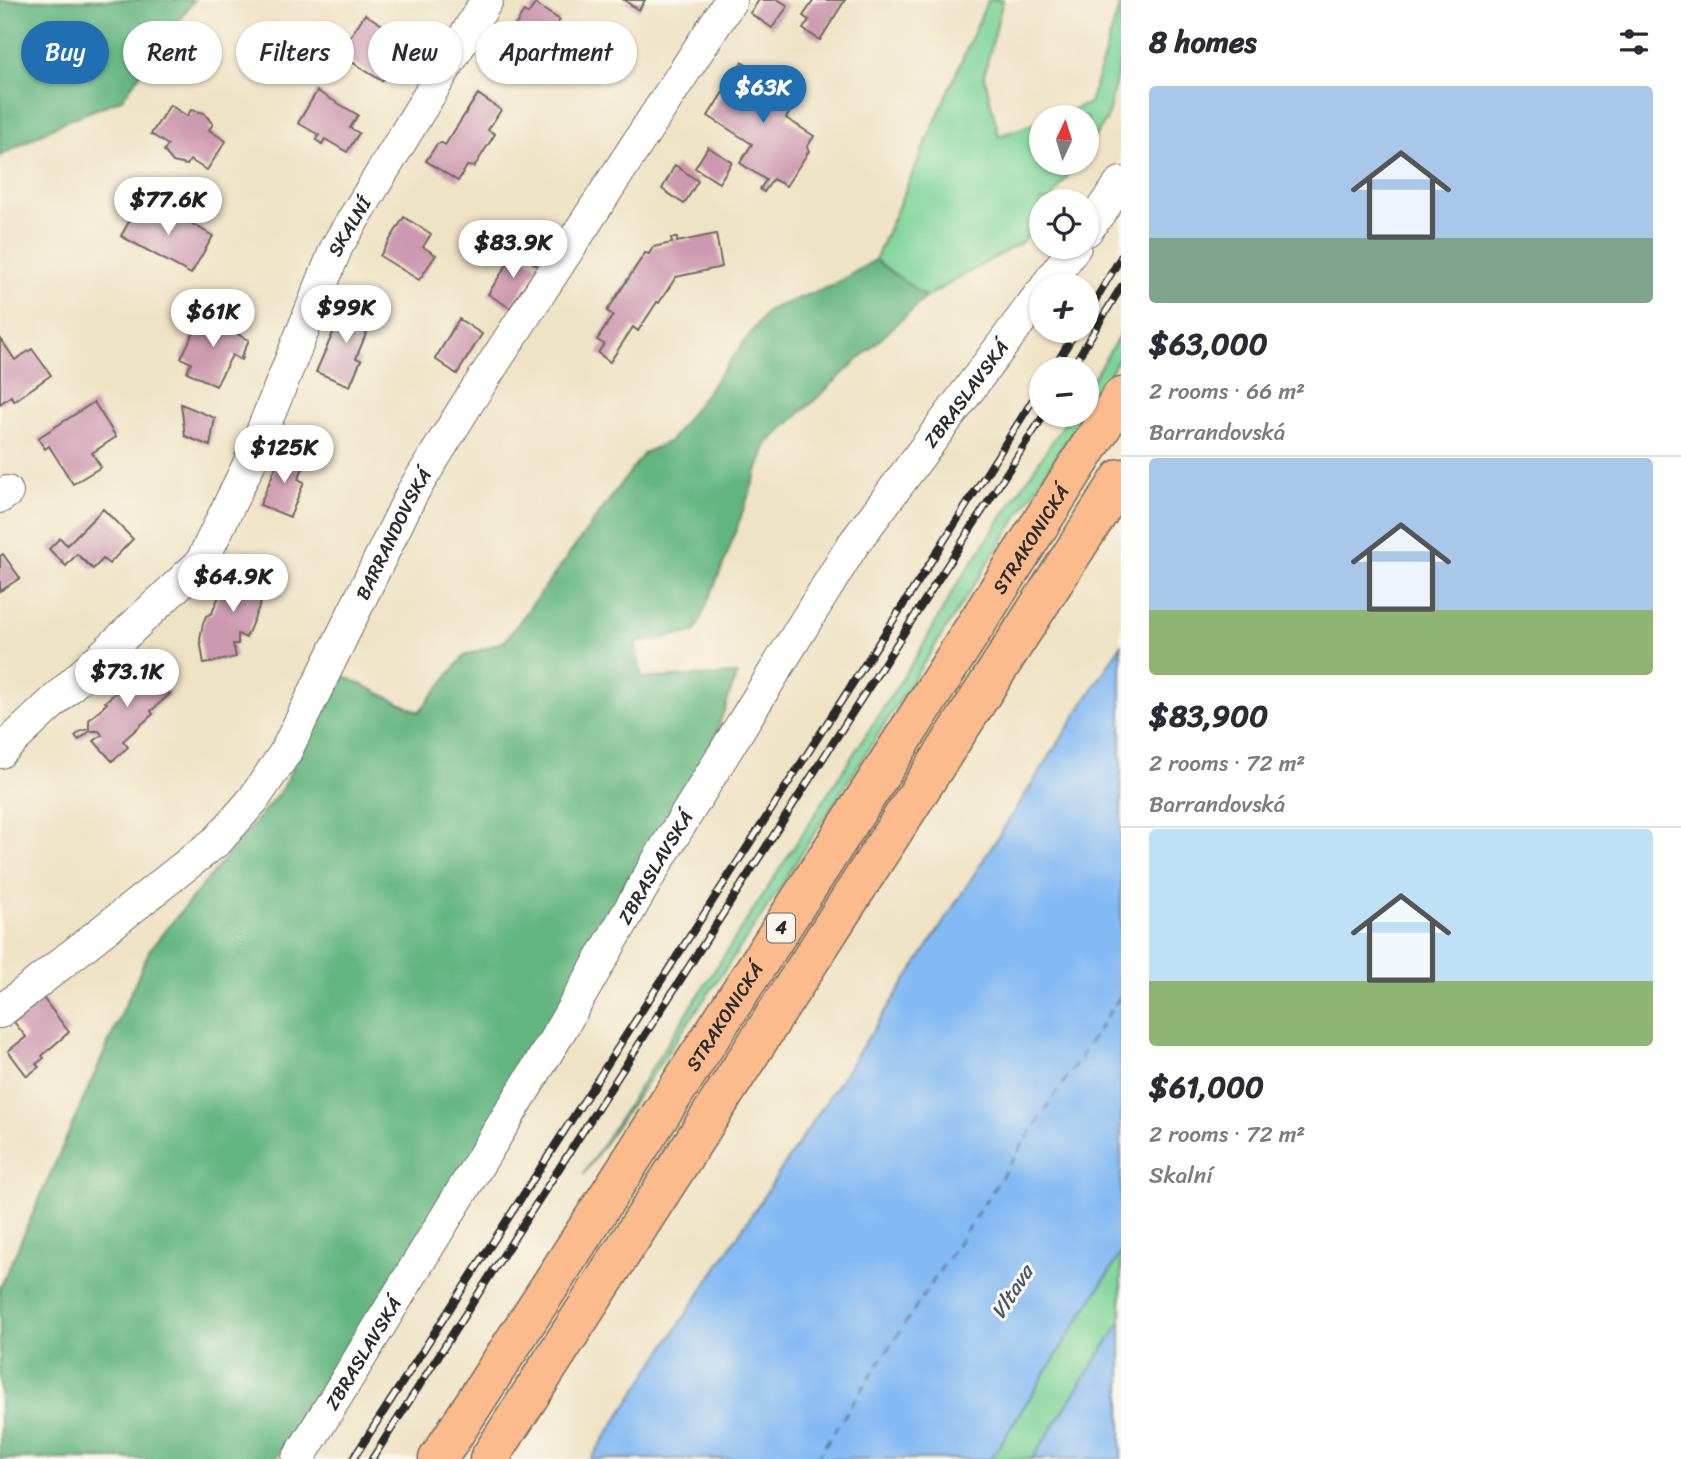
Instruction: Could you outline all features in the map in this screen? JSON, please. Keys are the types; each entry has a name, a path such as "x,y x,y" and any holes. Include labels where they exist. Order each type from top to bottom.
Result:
{"main road":[{"name":"STRAKONICKÁ","path":"438,1459 1121,397"},
{"name":"4","path":"489,1459 1121,478"}],"street":[{"name":"SKALNÍ","path":"0,752 201,563 249,464 337,246 487,0"},
{"name":"BARRANDOVSKÁ","path":"0,1012 218,840 253,800 285,753 412,493 467,404 732,0"},
{"path":"1099,213 1121,183"},
{"name":"ZBRASLAVSKÁ","path":"298,1459 557,1036 657,862 852,545 1029,309"}],"green space":[{"path":"0,0 194,0 179,21 123,21 123,84 133,84 122,99 61,123 0,156"},
{"path":"988,0 1003,0 984,75 999,136 1029,125 1029,175 1068,175 1059,189 1029,189 1029,232 1022,242 926,297 875,260"},
{"path":"1121,0 1121,58 1107,119 1099,131 1099,105 1085,105 1090,103"},
{"path":"875,260 926,297 767,444 726,558 695,632 635,643 642,678 737,674 697,787 362,1332 275,1459 0,1459 0,1288 150,949 282,789 342,675 419,712 464,656 505,641 644,453 670,441 768,310 833,285"},
{"path":"1121,333 1121,355 1099,391 1099,369"},
{"path":"1062,427 1075,427 757,923 583,1175 921,649 953,591"},
{"path":"1121,1253 1121,1322 1032,1459 991,1459"}],"water":[{"name":"Vltava","path":"1121,645 1121,1253 991,1459 591,1459 925,951"},
{"path":"1121,1322 1121,1459 1032,1459"}],"building":[{"path":"624,0 645,0 639,10"},
{"path":"759,0 779,0 788,6 772,28 750,13"},
{"path":"814,0 845,0 820,40 803,29 809,20 803,16"},
{"path":"535,4 560,20 518,21 524,11 528,14"},
{"path":"365,14 376,21 368,21 368,72 354,63 354,31"},
{"path":"742,62 798,99 786,118 814,136 807,147 809,151 786,186 773,179 764,192 760,189 766,180 740,163 752,144 708,116"},
{"path":"317,91 358,115 350,128 359,133 347,152 325,139 322,144 316,140 319,135 298,123"},
{"path":"478,94 501,110 488,130 495,134 474,167 467,166 458,181 426,161 437,144 445,145"},
{"path":"170,105 187,116 191,110 204,113 213,124 209,130 226,141 207,170 190,160 187,165 173,162 164,151 168,145 151,134"},
{"path":"708,147 732,162 719,183 695,168"},
{"path":"675,165 698,181 684,204 662,189"},
{"path":"146,203 167,214 169,210 213,236 191,274 121,236 136,209 141,213"},
{"path":"404,217 431,234 423,247 436,255 419,280 380,256"},
{"path":"716,234 722,267 676,277 638,331 633,327 610,362 598,353 604,344 597,340 613,315 607,311 645,253 649,254 653,247 672,243 671,238 677,238 677,242"},
{"path":"515,252 538,266 510,308 488,294"},
{"path":"346,303 374,315 356,358 361,360 350,386 316,372"},
{"path":"204,312 230,324 227,329 249,340 241,357 243,358 241,360 232,355 216,386 187,372 191,363 181,358"},
{"path":"459,319 482,334 457,374 435,359"},
{"path":"0,338 15,360 32,349 51,375 14,401 11,396 0,404"},
{"path":"94,402 116,437 92,453 101,467 73,484 49,446 45,449 38,438"},
{"path":"181,404 215,418 210,446 185,436"},
{"path":"282,452 306,461 298,479 304,482 290,517 260,505"},
{"path":"103,509 133,539 109,564 103,559 93,569 77,554 66,566 49,549 60,538 67,545"},
{"path":"3,554 20,578 0,591 0,556"},
{"path":"237,564 271,578 246,638 238,634 238,644 233,644 236,657 204,664 200,639 203,623 206,616 212,613 224,584 228,586"},
{"path":"147,656 157,669 152,673 170,694 151,711 153,714 123,741 128,747 112,761 94,741 102,735 99,731 90,731 79,740 75,736 89,729 89,720 107,703 105,702 124,685 125,687 129,684 123,677"},
{"path":"43,998 69,1032 42,1056 44,1058 36,1064 39,1067 27,1076 8,1051 26,1037 14,1022"}],"ferry route":[{"path":"816,1459 1121,995"}],"railway":[{"path":"1099,294 1121,257"},
{"path":"1078,357 1121,287"},
{"path":"1060,357 1069,343"},
{"path":"353,1459 1029,406"},
{"path":"372,1459 1036,427"}]}
